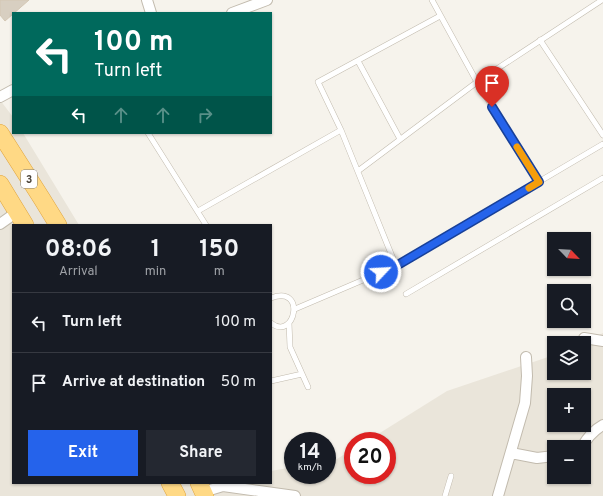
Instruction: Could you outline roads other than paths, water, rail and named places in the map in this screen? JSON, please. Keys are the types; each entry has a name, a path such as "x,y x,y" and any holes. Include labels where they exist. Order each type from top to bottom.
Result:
{"highway":[{"name":"3","path":"0,133 57,224"},
{"name":"3","path":"0,184 21,219"},
{"path":"171,484 177,496"}],"street":[{"path":"147,0 152,12"},
{"path":"235,12 267,0"},
{"path":"0,97 12,91"},
{"path":"0,224 21,219"},
{"path":"591,339 603,341"},
{"path":"498,496 525,402 527,376 526,358"},
{"path":"586,440 603,425"},
{"path":"510,453 537,458 547,457"},
{"path":"202,490 223,486 295,496"}],"lane":[{"path":"432,0 477,82 539,182"},
{"path":"358,171 477,82 602,0"},
{"path":"396,266 341,130 318,82 440,16"},
{"path":"540,40 603,135"},
{"path":"358,61 400,139"},
{"path":"198,211 341,130"},
{"path":"149,134 205,224"},
{"path":"295,309 396,266 603,144"},
{"path":"406,294 603,178"},
{"path":"272,298 278,296 286,297 292,302 295,309 294,317 289,323 281,326 272,324"},
{"path":"289,323 290,347 308,387"},
{"path":"272,381 302,374"},
{"path":"445,496 451,476"}]}
